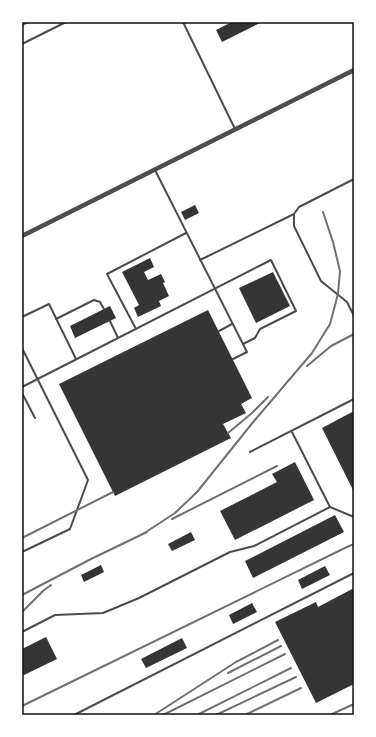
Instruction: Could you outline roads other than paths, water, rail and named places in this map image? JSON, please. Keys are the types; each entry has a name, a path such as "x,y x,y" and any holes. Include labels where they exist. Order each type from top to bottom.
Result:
{"street":[{"path":"22,236 354,70"}],"lane":[{"path":"22,44 66,22"},
{"path":"182,22 236,130"},
{"path":"155,170 243,344 246,352 232,359"},
{"path":"354,179 298,207 294,214 294,226 321,281 347,302 354,316"},
{"path":"200,260 294,214"},
{"path":"136,329 107,274 186,233"},
{"path":"22,387 271,260 296,311 260,329 255,338 243,344"},
{"path":"56,319 94,300 100,302 104,309"},
{"path":"22,317 49,304 76,359"},
{"path":"110,321 118,338"},
{"path":"219,331 232,324"},
{"path":"22,348 88,480 70,529 22,552"},
{"path":"22,393 35,418"},
{"path":"250,452 354,399"},
{"path":"292,431 330,507 354,517"},
{"path":"22,632 55,615 103,613 139,598 230,552 254,546 330,507"},
{"path":"74,715 354,573"}],"railway":[{"path":"22,25 29,22"},
{"path":"143,534 175,513 197,492 254,421 312,353 330,324 338,294 340,271 333,242 323,212"},
{"path":"307,366 331,346 354,334"},
{"path":"228,433 268,397"},
{"path":"172,519 277,466"},
{"path":"22,538 113,492"},
{"path":"22,595 147,532"},
{"path":"22,706 354,544"},
{"path":"22,612 51,585"},
{"path":"154,715 236,662 278,640"},
{"path":"228,673 281,646"},
{"path":"163,715 285,654"},
{"path":"197,715 291,668"},
{"path":"216,715 296,677"},
{"path":"245,715 301,688"},
{"path":"330,715 354,704"}]}
